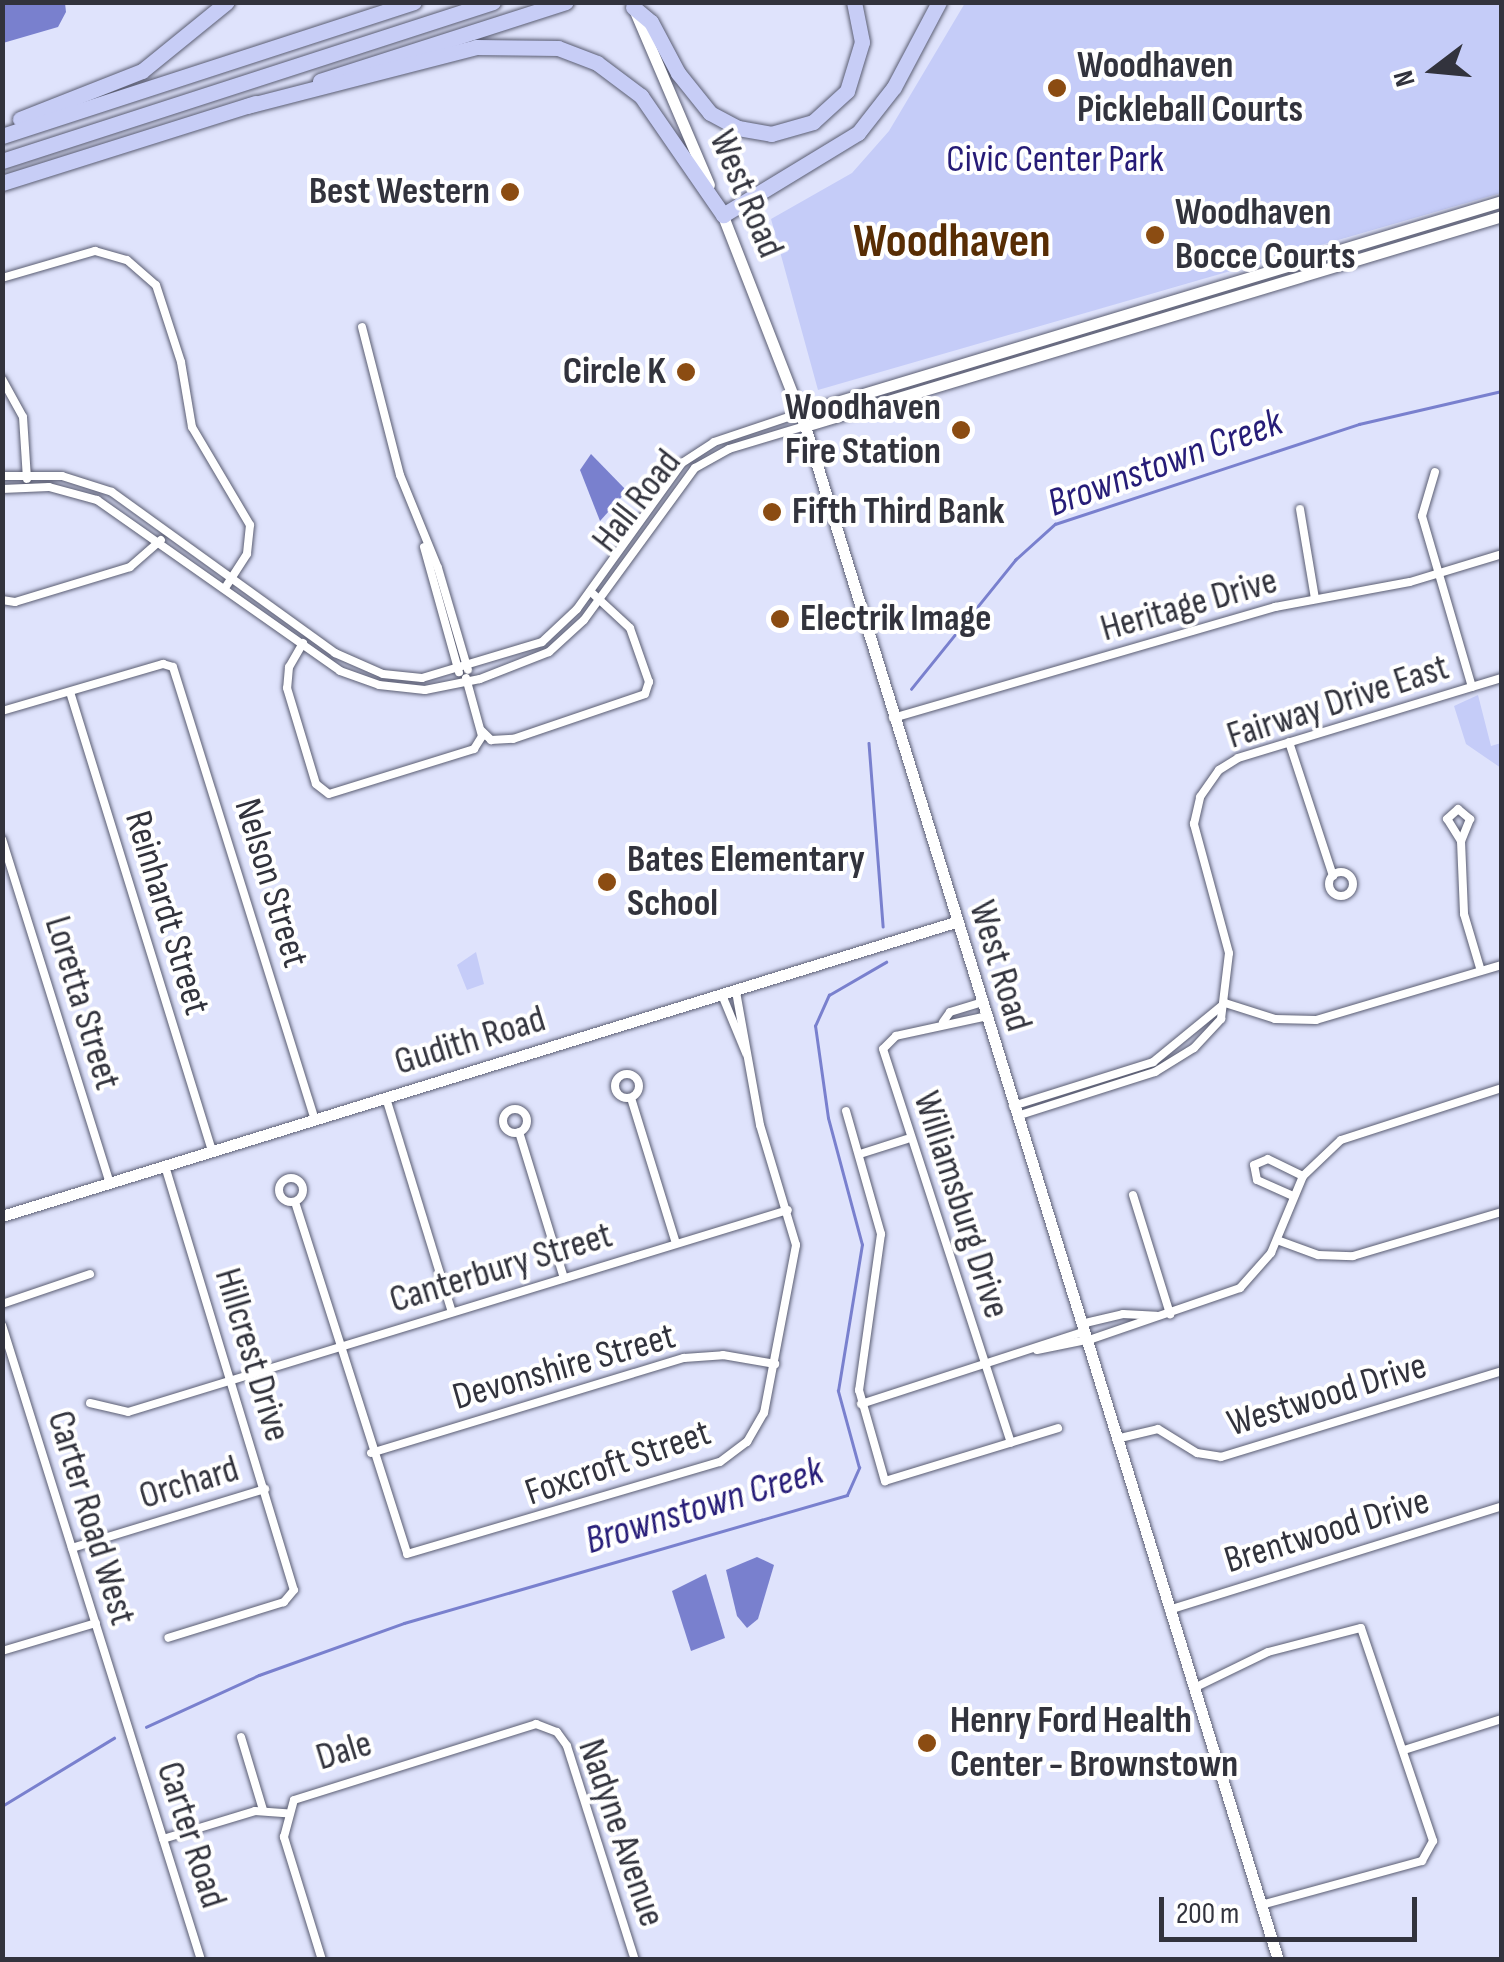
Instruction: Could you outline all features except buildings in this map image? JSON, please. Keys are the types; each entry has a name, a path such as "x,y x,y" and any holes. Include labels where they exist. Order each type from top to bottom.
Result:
{"highway":[{"path":"2,126 142,72 184,44 227,2"},
{"path":"2,136 414,2"},
{"path":"2,161 493,2"},
{"path":"2,183 566,2"},
{"path":"632,4 652,22 678,73 710,113 738,128 771,134 813,122 847,92 862,42 854,2"},
{"path":"248,106 476,47 558,48 598,62 641,96 723,216 858,132 894,86 939,2"}],"street":[{"name":"West Road","path":"632,4 723,216 805,426 979,1003 1278,1960"},
{"name":"Hall Road","path":"2,476 27,474 96,485 168,530 308,635 383,674 422,678 464,671 542,642 590,590 682,464 714,442 800,412 1502,201"},
{"name":"Hall Road","path":"2,489 28,486 97,500 161,540 302,645 379,685 424,690 468,682 549,652 600,597 669,499 720,453 1502,216"},
{"path":"1381,237 1385,251"},
{"path":"2,278 76,252 127,260 160,292 195,436 250,526 247,554 225,588"},
{"path":"1211,289 1215,303"},
{"path":"308,635 289,667 288,688 316,784 324,793 466,754 481,743 482,731 438,568 423,543 362,327"},
{"path":"1022,346 1026,360"},
{"path":"2,379 23,417 28,486"},
{"path":"901,382 906,395"},
{"path":"859,395 864,408"},
{"path":"714,442 720,453"},
{"path":"1435,472 1422,516 1472,687"},
{"path":"659,492 669,499"},
{"path":"1300,509 1315,599"},
{"path":"2,600 15,602 130,567 168,530"},
{"name":"Heritage Drive","path":"893,718 1315,599 1438,574 1502,554"},
{"path":"482,731 491,740 513,739 645,694 649,682 630,628 590,590"},
{"name":"Nelson Street","path":"70,692 170,665 315,1120"},
{"name":"Fairway Drive East","path":"1225,1003 1230,953 1196,837 1202,793 1228,763 1502,678"},
{"path":"2,711 70,692"},
{"name":"Reinhardt Street","path":"70,692 212,1152"},
{"path":"1289,742 1333,876"},
{"name":"Loretta Street","path":"2,839 110,1183"},
{"path":"1462,841 1465,920 1481,971"},
{"name":"Gudith Road","path":"2,1216 955,922"},
{"path":"1225,1003 1275,1019 1316,1020 1502,965"},
{"name":"Foxcroft Street","path":"371,1454 407,1554 720,1462 760,1423 795,1254 788,1210 760,1125 736,990"},
{"name":"Foxcroft Street","path":"722,995 748,1056"},
{"name":"Williamsburg Drive","path":"942,1022 950,1012 979,1003"},
{"path":"1013,1112 1173,1050 1225,1003"},
{"path":"1013,1112 1117,1084 1194,1048 1221,1020 1225,1003"},
{"name":"Williamsburg Drive","path":"984,1017 942,1022 891,1037 884,1046 907,1139 1010,1443"},
{"path":"1114,1074 1117,1084"},
{"path":"861,1404 1084,1334 1170,1314 1240,1288 1276,1240 1303,1176 1330,1147 1356,1134 1502,1088"},
{"path":"386,1098 452,1312"},
{"path":"631,1098 676,1244"},
{"path":"846,1111 882,1252 859,1384 861,1404 884,1481 1058,1428"},
{"path":"519,1132 564,1278"},
{"path":"860,1154 907,1139"},
{"path":"1293,1196 1257,1180 1254,1164 1268,1158 1303,1176"},
{"name":"Hillcrest Drive","path":"165,1166 294,1586 290,1600 168,1638"},
{"path":"1133,1195 1170,1314"},
{"path":"294,1202 371,1454"},
{"name":"Canterbury Street","path":"90,1403 128,1412 788,1210"},
{"path":"1276,1240 1318,1255 1353,1256 1502,1212"},
{"path":"2,1304 90,1274"},
{"path":"1084,1334 1124,1314 1156,1316"},
{"name":"Carter Road West","path":"2,1325 128,1726"},
{"name":"Devonshire Street","path":"371,1454 684,1358 723,1355 775,1364"},
{"name":"Westwood Drive","path":"1116,1439 1158,1429 1197,1453 1221,1457 1502,1371"},
{"name":"Orchard","path":"72,1548 265,1489"},
{"name":"Brentwood Drive","path":"1170,1610 1502,1506"},
{"path":"2,1651 96,1623"},
{"path":"1194,1688 1268,1652 1362,1628 1404,1750 1433,1848 1422,1861 1262,1904"},
{"path":"1404,1750 1502,1719"},
{"name":"Carter Road","path":"128,1726 201,1960"},
{"name":"Dale","path":"163,1839 263,1810 286,1813 300,1795 523,1726 550,1728"},
{"name":"Nadyne Avenue","path":"550,1728 571,1756 635,1960"},
{"path":"241,1737 263,1810"},
{"path":"286,1813 286,1847 322,1960"}],"green space":[{"name":"Civic Center Park","path":"965,3 1501,3 1501,193 818,390 771,219 852,173 889,131"},
{"path":"1478,695 1491,746 1501,743 1501,768 1466,744 1454,706"},
{"path":"476,952 484,984 467,990 457,965"}],"water":[{"path":"2,3 65,3 66,12 58,27 3,43"},
{"path":"591,454 627,491 600,521 580,470"},
{"path":"757,1557 774,1565 758,1619 747,1628 737,1616 726,1570"},
{"path":"706,1574 725,1638 691,1651 672,1591"}],"waterway":[{"name":"Brownstown Creek","path":"911,689 1015,560 1055,524 1359,424 1502,391"},
{"name":"Brownstown Creek","path":"869,743 883,926"},
{"name":"Brownstown Creek","path":"146,1727 259,1675 404,1623 847,1495 859,1468 838,1391 862,1245 828,1118 815,1026 829,995 886,962"},
{"name":"Brownstown Creek","path":"2,1806 114,1738"}],"place":[{"name":"Woodhaven Pickleball Courts","path":"1057,88"},
{"name":"Best Western","path":"510,192"},
{"name":"Woodhaven Bocce Courts","path":"1155,235"},
{"name":"Circle K","path":"686,372"},
{"name":"Woodhaven Fire Station","path":"961,430"},
{"name":"Fifth Third Bank","path":"772,512"},
{"name":"Electrik Image","path":"780,619"},
{"name":"Bates Elementary School","path":"607,882"},
{"name":"Henry Ford Health Center - Brownstown","path":"927,1743"}],"district":[{"name":"Woodhaven","path":"952,242"}]}
